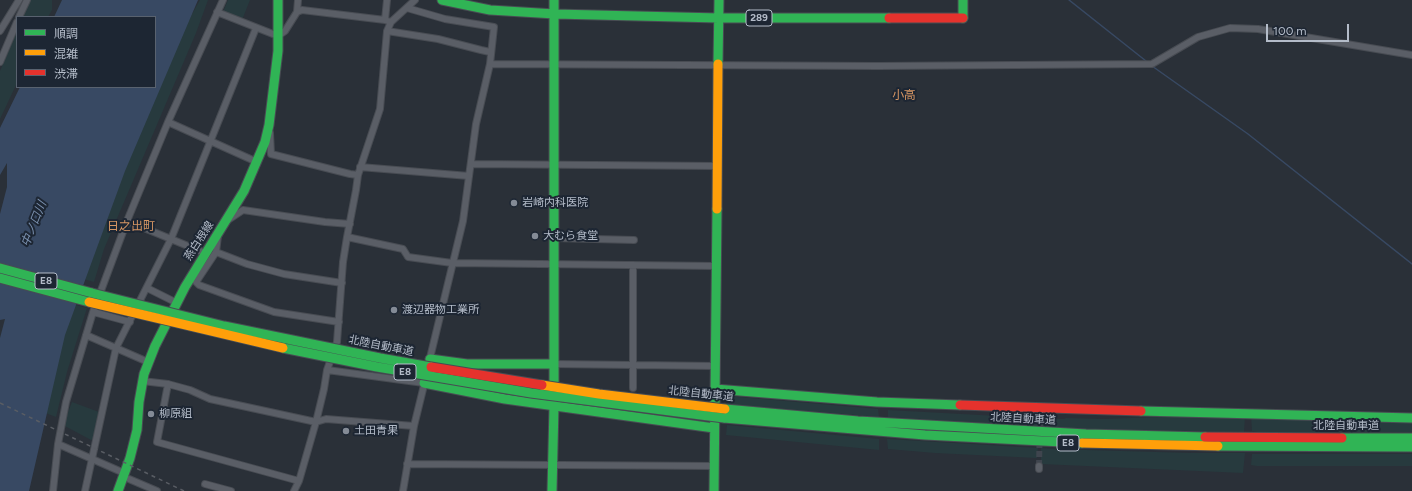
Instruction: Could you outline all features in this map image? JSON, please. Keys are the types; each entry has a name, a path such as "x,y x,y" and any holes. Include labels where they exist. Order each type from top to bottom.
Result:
{"main road":[{"name":"燕白根線","path":"118,491 127,476 137,430 138,402 142,381 148,362 177,303 205,253 244,191 258,162 269,125 278,51 278,0"},
{"name":"289","path":"442,0 490,10 555,14 719,18 963,18 963,0"},
{"path":"552,491 554,406 555,165 554,0"},
{"path":"714,491 719,0"},
{"name":"北陸自動車道","path":"0,268 92,294 217,324 380,358 592,393 725,409 874,422 1086,434 1260,438 1412,438"},
{"name":"北陸自動車道","path":"0,278 141,315 311,354 530,393 724,418 917,435 1055,442 1221,447 1412,447"},
{"path":"430,360 467,364 553,364"},
{"path":"424,383 505,399 714,428"},
{"path":"715,389 877,402 1040,409 1412,418"}],"street":[{"path":"0,31 19,0"},
{"path":"19,16 26,0"},
{"path":"53,491 58,444 66,402 93,312 136,196 223,0"},
{"path":"217,12 278,36 285,31 297,12 298,0"},
{"path":"294,491 299,481 316,422 327,370 337,342 343,262 358,175 380,109 388,21 387,0"},
{"path":"297,12 302,10 388,21 407,8 415,0"},
{"path":"402,491 414,426 463,221 476,124 490,64 490,52 494,27 445,19 407,8"},
{"path":"0,62 16,24"},
{"path":"85,491 116,348 171,239 256,28"},
{"path":"490,64 718,66 1152,64 1198,37 1230,28 1258,29 1412,54"},
{"path":"387,32 438,38 490,52"},
{"path":"168,122 258,162"},
{"path":"269,125 271,154 358,175"},
{"path":"471,164 717,166"},
{"path":"360,167 469,176"},
{"path":"225,223 243,210 325,222 350,224"},
{"path":"127,221 205,253"},
{"path":"218,233 216,252 196,282 199,285 274,312 339,322"},
{"path":"347,237 403,249 408,257 452,263 716,266"},
{"path":"554,238 634,240"},
{"path":"216,252 247,264 284,274 342,284"},
{"path":"633,265 633,388"},
{"path":"147,288 177,303"},
{"path":"93,312 130,322"},
{"path":"86,335 148,362"},
{"path":"553,364 716,366"},
{"path":"327,370 424,383"},
{"path":"142,381 168,384 190,390 210,399 316,422 326,420 414,426"},
{"path":"168,384 157,442 299,481"},
{"path":"1040,409 1040,421"},
{"path":"58,444 157,491"},
{"path":"407,464 714,466"},
{"path":"205,484 231,491"}],"green space":[{"path":"30,0 52,0 52,10 49,16 23,16"},
{"path":"200,0 208,0 196,33 104,249 94,282 80,278 179,37"},
{"path":"228,0 250,0 242,20 223,12"},
{"path":"16,33 16,85 0,119 0,71"},
{"path":"72,304 87,308 67,372 56,417 43,412"},
{"path":"727,396 878,409 879,417 727,404"},
{"path":"72,402 99,412 93,441 63,425"},
{"path":"888,410 1035,418 1037,419 1037,426 888,417"},
{"path":"1211,415 1245,416 1244,432 1086,429 1042,426 1042,422 1045,419 1104,419"},
{"path":"1251,415 1343,422 1412,423 1412,432 1264,433 1252,431"},
{"path":"727,425 879,439 879,450 726,435"},
{"path":"887,439 1038,448 1037,458 935,453 888,449"},
{"path":"1041,448 1192,453 1245,453 1243,473 1041,464"},
{"path":"1252,454 1412,454 1412,466 1257,466 1251,465"}],"water":[{"name":"中ノ口川","path":"62,0 198,0 125,171 65,335 29,491 0,491 0,338 5,319 0,320 0,214 7,187 7,163 0,175 0,128 20,88 156,88 156,16 54,16"}],"waterway":[{"path":"1069,0 1146,61"},
{"path":"1152,66 1248,134 1412,264"}],"tunnel":[{"path":"1039,466 1040,421"}],"railway":[{"path":"0,403 184,491"}],"traffic: fast":[{"path":"118,491 130,458 137,430 139,402 144,374 155,346 185,287 244,191 265,142 269,125 278,51 278,0"},
{"path":"442,0 490,10 555,14 719,18 889,18"},
{"path":"552,491 554,406 554,0"},
{"path":"718,64 719,0"},
{"path":"963,0 963,18"},
{"path":"714,491 717,209"},
{"path":"0,268 92,293"},
{"path":"0,278 89,302"},
{"path":"92,293 224,326 431,367"},
{"path":"283,348 377,367 531,393 724,418"},
{"path":"430,359 467,364 553,364"},
{"path":"424,383 505,399 714,428"},
{"path":"715,389 877,402 960,405"},
{"path":"725,409 858,421 1086,434 1205,437"},
{"path":"1141,411 1412,418"},
{"path":"724,418 925,435 1082,443"},
{"path":"1342,438 1412,438"},
{"path":"1218,446 1412,447"}],"traffic: slow":[{"path":"717,209 718,64"},
{"path":"89,302 283,348"},
{"path":"542,385 599,394 725,409"},
{"path":"1082,443 1218,446"}],"traffic: jam":[{"path":"889,18 963,18"},
{"path":"431,367 542,385"},
{"path":"960,405 1141,411"},
{"path":"1205,437 1342,438"}],"place":[{"name":"岩崎内科医院","path":"514,203"},
{"name":"大むら食堂","path":"535,236"},
{"name":"渡辺器物工業所","path":"394,310"},
{"name":"柳原組","path":"151,414"},
{"name":"土田青果","path":"346,431"}],"district":[{"name":"小高","path":"904,95"},
{"name":"日之出町","path":"131,226"}]}
